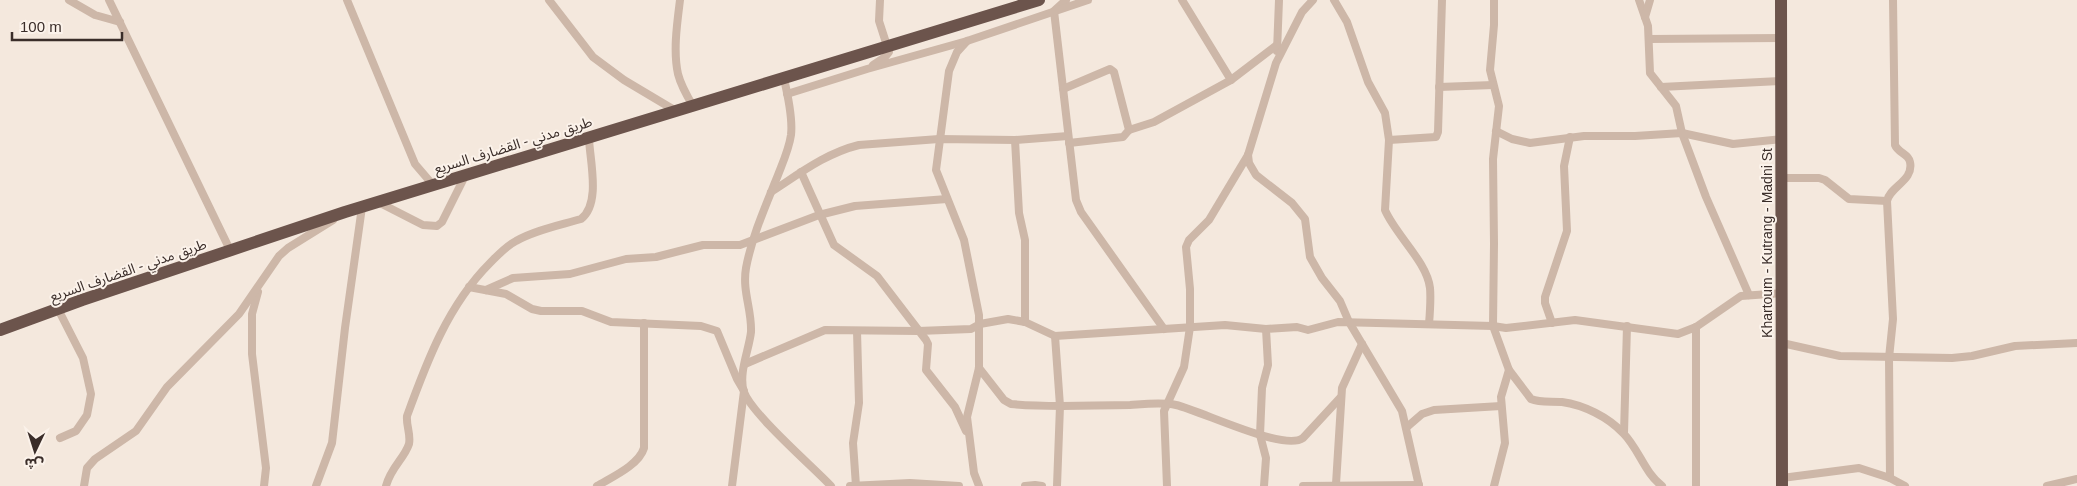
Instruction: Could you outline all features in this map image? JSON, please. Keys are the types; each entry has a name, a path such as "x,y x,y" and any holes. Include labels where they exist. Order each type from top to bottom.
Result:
{"highway":[{"name":"طريق مدني - القضارف السريع","path":"0,330 345,212 889,47 1023,2 1039,0"},
{"name":"Khartoum - Kutrang - Madni St","path":"1781,0 1782,482"}],"street":[{"path":"69,0 95,15 120,22"},
{"path":"109,0 231,252"},
{"path":"347,0 415,164 433,185"},
{"path":"549,0 594,57 624,80 676,111"},
{"path":"680,0 676,48 678,73 683,88 693,106"},
{"path":"867,69 888,54 889,47 880,21 880,0"},
{"path":"1054,11 1066,0"},
{"path":"788,94 867,69 967,41 1088,0"},
{"path":"1182,0 1231,80"},
{"path":"1276,62 1279,0"},
{"path":"1167,486 1164,418 1166,404 1184,367 1190,327 1190,289 1186,247 1189,240 1208,220 1248,155 1276,62 1302,12 1313,0"},
{"path":"1334,0 1347,22 1368,82 1385,114 1389,140 1385,210 1428,282 1430,288 1429,324"},
{"path":"1389,140 1436,137 1438,132 1442,0"},
{"path":"1494,0 1490,70 1499,106 1493,159 1493,326 1508,370 1531,399 1564,402 1592,411 1607,419 1632,442 1648,471 1662,486"},
{"path":"1639,0 1645,16 1649,38 1650,73 1676,106 1682,133 1706,198 1749,295"},
{"path":"1645,16 1650,0"},
{"path":"1890,478 1889,358 1893,319 1887,201 1890,192 1908,176 1910,162 1908,157 1896,149 1895,145 1893,0"},
{"path":"1054,11 1076,200 1081,212 1164,328"},
{"path":"1649,38 1782,38"},
{"path":"967,41 957,52 949,71 936,170 964,240 978,308 980,324 979,368 968,408 968,434 974,472 979,486"},
{"path":"771,192 820,160 846,148 859,145 939,140 1115,140 1123,137 1129,130 1154,122 1231,80 1277,45"},
{"path":"1063,88 1110,69 1114,72 1129,130"},
{"path":"732,486 744,391 745,364 751,331 744,292 744,279 753,242 791,136 788,94 784,79"},
{"path":"1661,87 1782,81"},
{"path":"1439,87 1493,85"},
{"path":"1496,131 1512,139 1530,143 1570,138 1682,133 1734,144 1782,139"},
{"path":"386,486 391,470 409,443 410,434 406,422 407,416 423,371 451,315 469,287 510,244 519,239 582,218 588,214 593,197 588,138"},
{"path":"1552,323 1545,303 1545,297 1567,231 1564,166 1570,138"},
{"path":"1015,140 1019,213 1026,247 1025,322"},
{"path":"1248,155 1249,163 1256,175 1301,212 1305,218 1310,257 1322,278 1340,301 1349,322 1402,411 1419,485 1336,484 1303,486"},
{"path":"801,172 834,245 877,276 928,344 926,370 955,407 968,434"},
{"path":"378,202 423,224 437,226 442,222 465,176"},
{"path":"1782,178 1819,178 1825,180 1849,199 1887,201"},
{"path":"486,290 513,278 570,274 626,259 656,257 703,245 732,247 753,242 819,215 867,204 947,199"},
{"path":"316,486 332,443 345,328 362,207"},
{"path":"84,486 87,468 95,459 136,431 167,387 235,320 279,256 288,248 345,212"},
{"path":"260,285 252,314 252,354 266,468 264,486"},
{"path":"469,287 506,294 541,312 582,311 611,322 701,326 717,331 736,379 748,400 831,486"},
{"path":"745,364 794,344 819,331 971,329 980,324 1008,319 1025,322 1055,336 1225,325 1266,329 1287,326 1308,330 1338,322 1493,326 1506,328 1575,320 1678,334 1696,327 1741,296 1782,293"},
{"path":"58,309 83,358 91,394 87,415 76,431 60,438"},
{"path":"597,486 636,460 642,454 644,448 644,323"},
{"path":"1624,433 1627,326"},
{"path":"1696,327 1696,486"},
{"path":"1264,486 1266,458 1260,435 1262,388 1268,365 1266,329"},
{"path":"856,486 853,443 859,403 857,331"},
{"path":"1055,336 1060,406 1057,486"},
{"path":"1782,343 1840,356 1889,358 1972,356 2015,346 2077,343"},
{"path":"1336,484 1340,398 1345,380 1362,344"},
{"path":"979,368 1004,400 1011,404 1060,406 1166,404 1182,407 1260,435 1298,442 1340,398"},
{"path":"1494,486 1505,444 1501,397 1508,370"},
{"path":"1407,428 1422,414 1434,410 1501,406"},
{"path":"1782,482 1859,468 1890,478 1905,486"},
{"path":"2047,486 2077,479"},
{"path":"850,486 910,483 960,486"},
{"path":"1025,486 1035,484 1042,486"}]}
